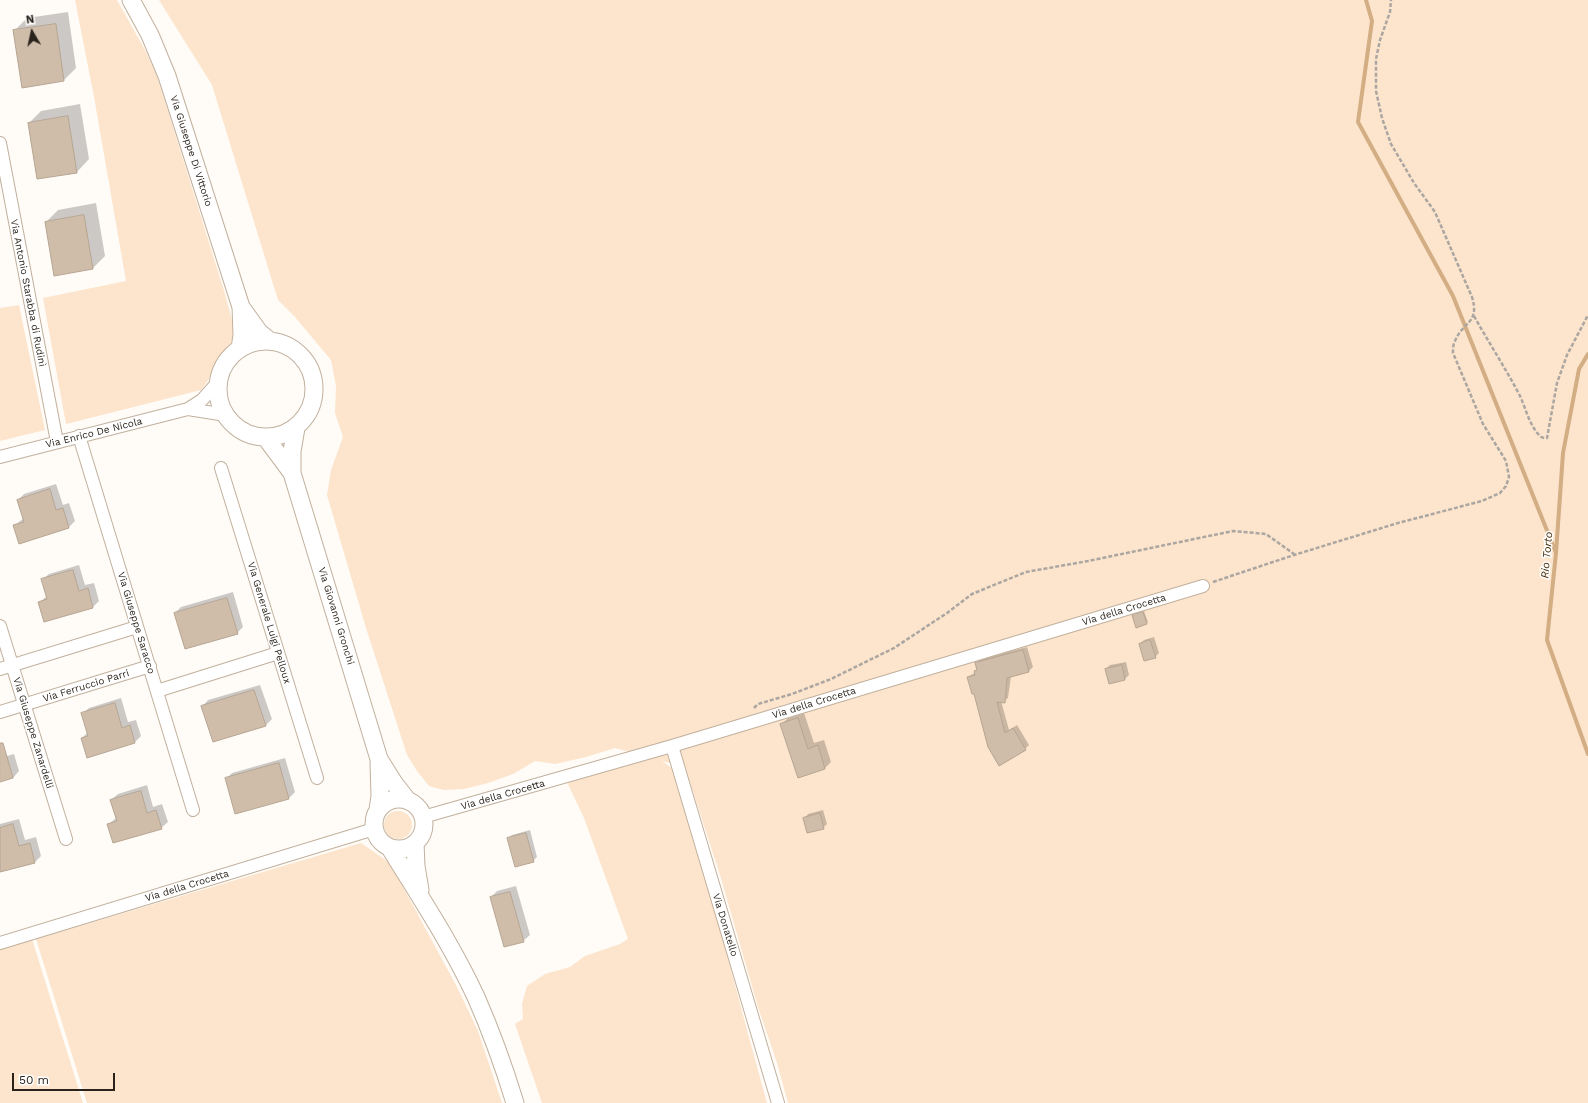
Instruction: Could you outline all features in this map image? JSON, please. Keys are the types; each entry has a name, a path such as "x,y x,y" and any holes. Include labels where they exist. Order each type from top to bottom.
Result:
{"street":[{"name":"Via Giuseppe Di Vittorio","path":"132,0 157,49 167,76 241,307 242,335 240,349"},
{"name":"Via Antonio Starabba di Rudinì","path":"0,143 57,442"},
{"name":"Via Giuseppe Di Vittorio","path":"241,307 259,332 270,341"},
{"path":"270,341 284,344 297,352 306,362 313,376 315,390 312,404 306,417 296,428 282,435 266,438 243,432 233,424 221,405 218,394 218,382 222,369 230,358 240,349 259,342 270,341"},
{"name":"Via Enrico De Nicola","path":"0,457 188,409 202,400 218,382"},
{"name":"Via Enrico De Nicola","path":"188,409 226,415"},
{"name":"Via Giovanni Gronchi","path":"296,428 292,451 292,473 379,759 394,783 408,801"},
{"name":"Via Giuseppe Saracco","path":"79,436 193,810"},
{"name":"Via Giovanni Gronchi","path":"266,438 292,473"},
{"name":"Via Generale Luigi Pelloux","path":"221,468 317,778"},
{"name":"Via della Crocetta","path":"423,818 672,746 1203,586"},
{"name":"Via Giuseppe Zanardelli","path":"0,626 6,667 24,705 66,839"},
{"path":"6,667 137,627"},
{"path":"157,691 278,653"},
{"name":"Via Ferruccio Parri","path":"0,712 150,666"},
{"name":"Via Donatello","path":"672,746 778,1103"},
{"name":"Via Giovanni Gronchi","path":"378,810 380,796 379,759"},
{"path":"390,848 404,849 415,843 423,832 423,818 420,810 408,801 401,800 388,802 378,810 374,822 374,829 379,840 390,848 421,896 476,998 498,1053 515,1103"},
{"name":"Via della Crocetta","path":"0,943 374,829"},
{"path":"415,843 416,871 421,896"}],"path":[{"path":"1203,586 1294,555 1398,523 1482,501 1500,493 1506,486 1509,477 1506,461 1483,424 1453,353 1454,341 1474,316 1475,308 1472,297 1435,212 1414,183 1391,144 1382,118 1376,91 1376,59 1380,40 1390,12 1391,0"},
{"path":"1474,316 1518,393 1539,436 1543,438 1547,438 1557,383 1567,355 1588,316"},
{"path":"752,709 758,704 792,694 831,679 887,651 947,613 972,594 1026,572 1088,561 1233,531 1266,534 1294,555"}],"shaded area":[{"path":"75,0 117,0 145,50 157,76 225,294 235,331 231,343 220,355 209,379 201,390 66,424 43,298 126,281 94,97"},
{"path":"159,0 1588,0 1588,1103 788,1103 777,1063 758,1007 720,875 685,767 662,761 673,769 704,868 767,1103 542,1103 515,1024 523,1019 522,1004 527,986 545,974 570,967 585,956 620,944 628,939 584,818 567,782 648,757 615,748 586,757 555,764 535,761 513,774 488,783 464,789 444,790 429,786 417,771 407,755 366,628 327,495 331,470 343,437 335,413 336,386 331,360 295,317 278,300 212,85"},
{"path":"19,305 45,430 0,441 0,308"},
{"path":"398,811 408,815 412,825 408,835 398,839 388,835 384,825 388,815"},
{"path":"361,843 390,863 457,987 478,1031 502,1103 87,1103 36,939"},
{"path":"32,939 83,1103 0,1103 0,949"}],"building":[{"path":"56,24 64,81 22,88 13,30"},
{"path":"68,116 77,173 37,179 28,123"},
{"path":"84,215 93,269 54,276 45,222"},
{"path":"50,489 56,510 63,508 69,528 19,544 13,525 24,522 17,500"},
{"path":"73,570 79,591 88,588 93,608 44,622 38,602 47,599 41,579"},
{"path":"227,598 238,634 185,649 174,613"},
{"path":"1143,612 1147,624 1136,628 1132,615"},
{"path":"1150,640 1156,658 1144,661 1139,644"},
{"path":"1023,650 1029,672 1007,678 1005,703 997,702 1005,733 1013,728 1026,750 999,766 988,747 974,694 972,694 967,677 975,675 974,671 977,670 975,663"},
{"path":"1122,665 1125,680 1109,684 1105,669"},
{"path":"254,690 266,726 213,742 201,706"},
{"path":"115,703 122,728 130,725 135,743 87,758 81,738 88,736 81,713"},
{"path":"798,718 808,749 818,745 825,769 798,778 780,724"},
{"path":"0,743 3,743 13,778 0,782"},
{"path":"279,763 289,799 235,814 225,778"},
{"path":"141,791 147,813 156,810 162,829 113,843 107,824 117,821 110,800"},
{"path":"820,813 824,829 807,833 803,818"},
{"path":"13,824 19,846 30,843 35,863 0,872 0,828"},
{"path":"526,833 534,862 515,867 507,838"},
{"path":"510,892 524,942 504,947 490,897"}],"waterway":[{"path":"1366,0 1372,21 1358,122 1453,296 1556,553"},
{"name":"Rio Torto","path":"1588,354 1579,369 1563,453 1556,553 1547,640 1588,754"}]}
